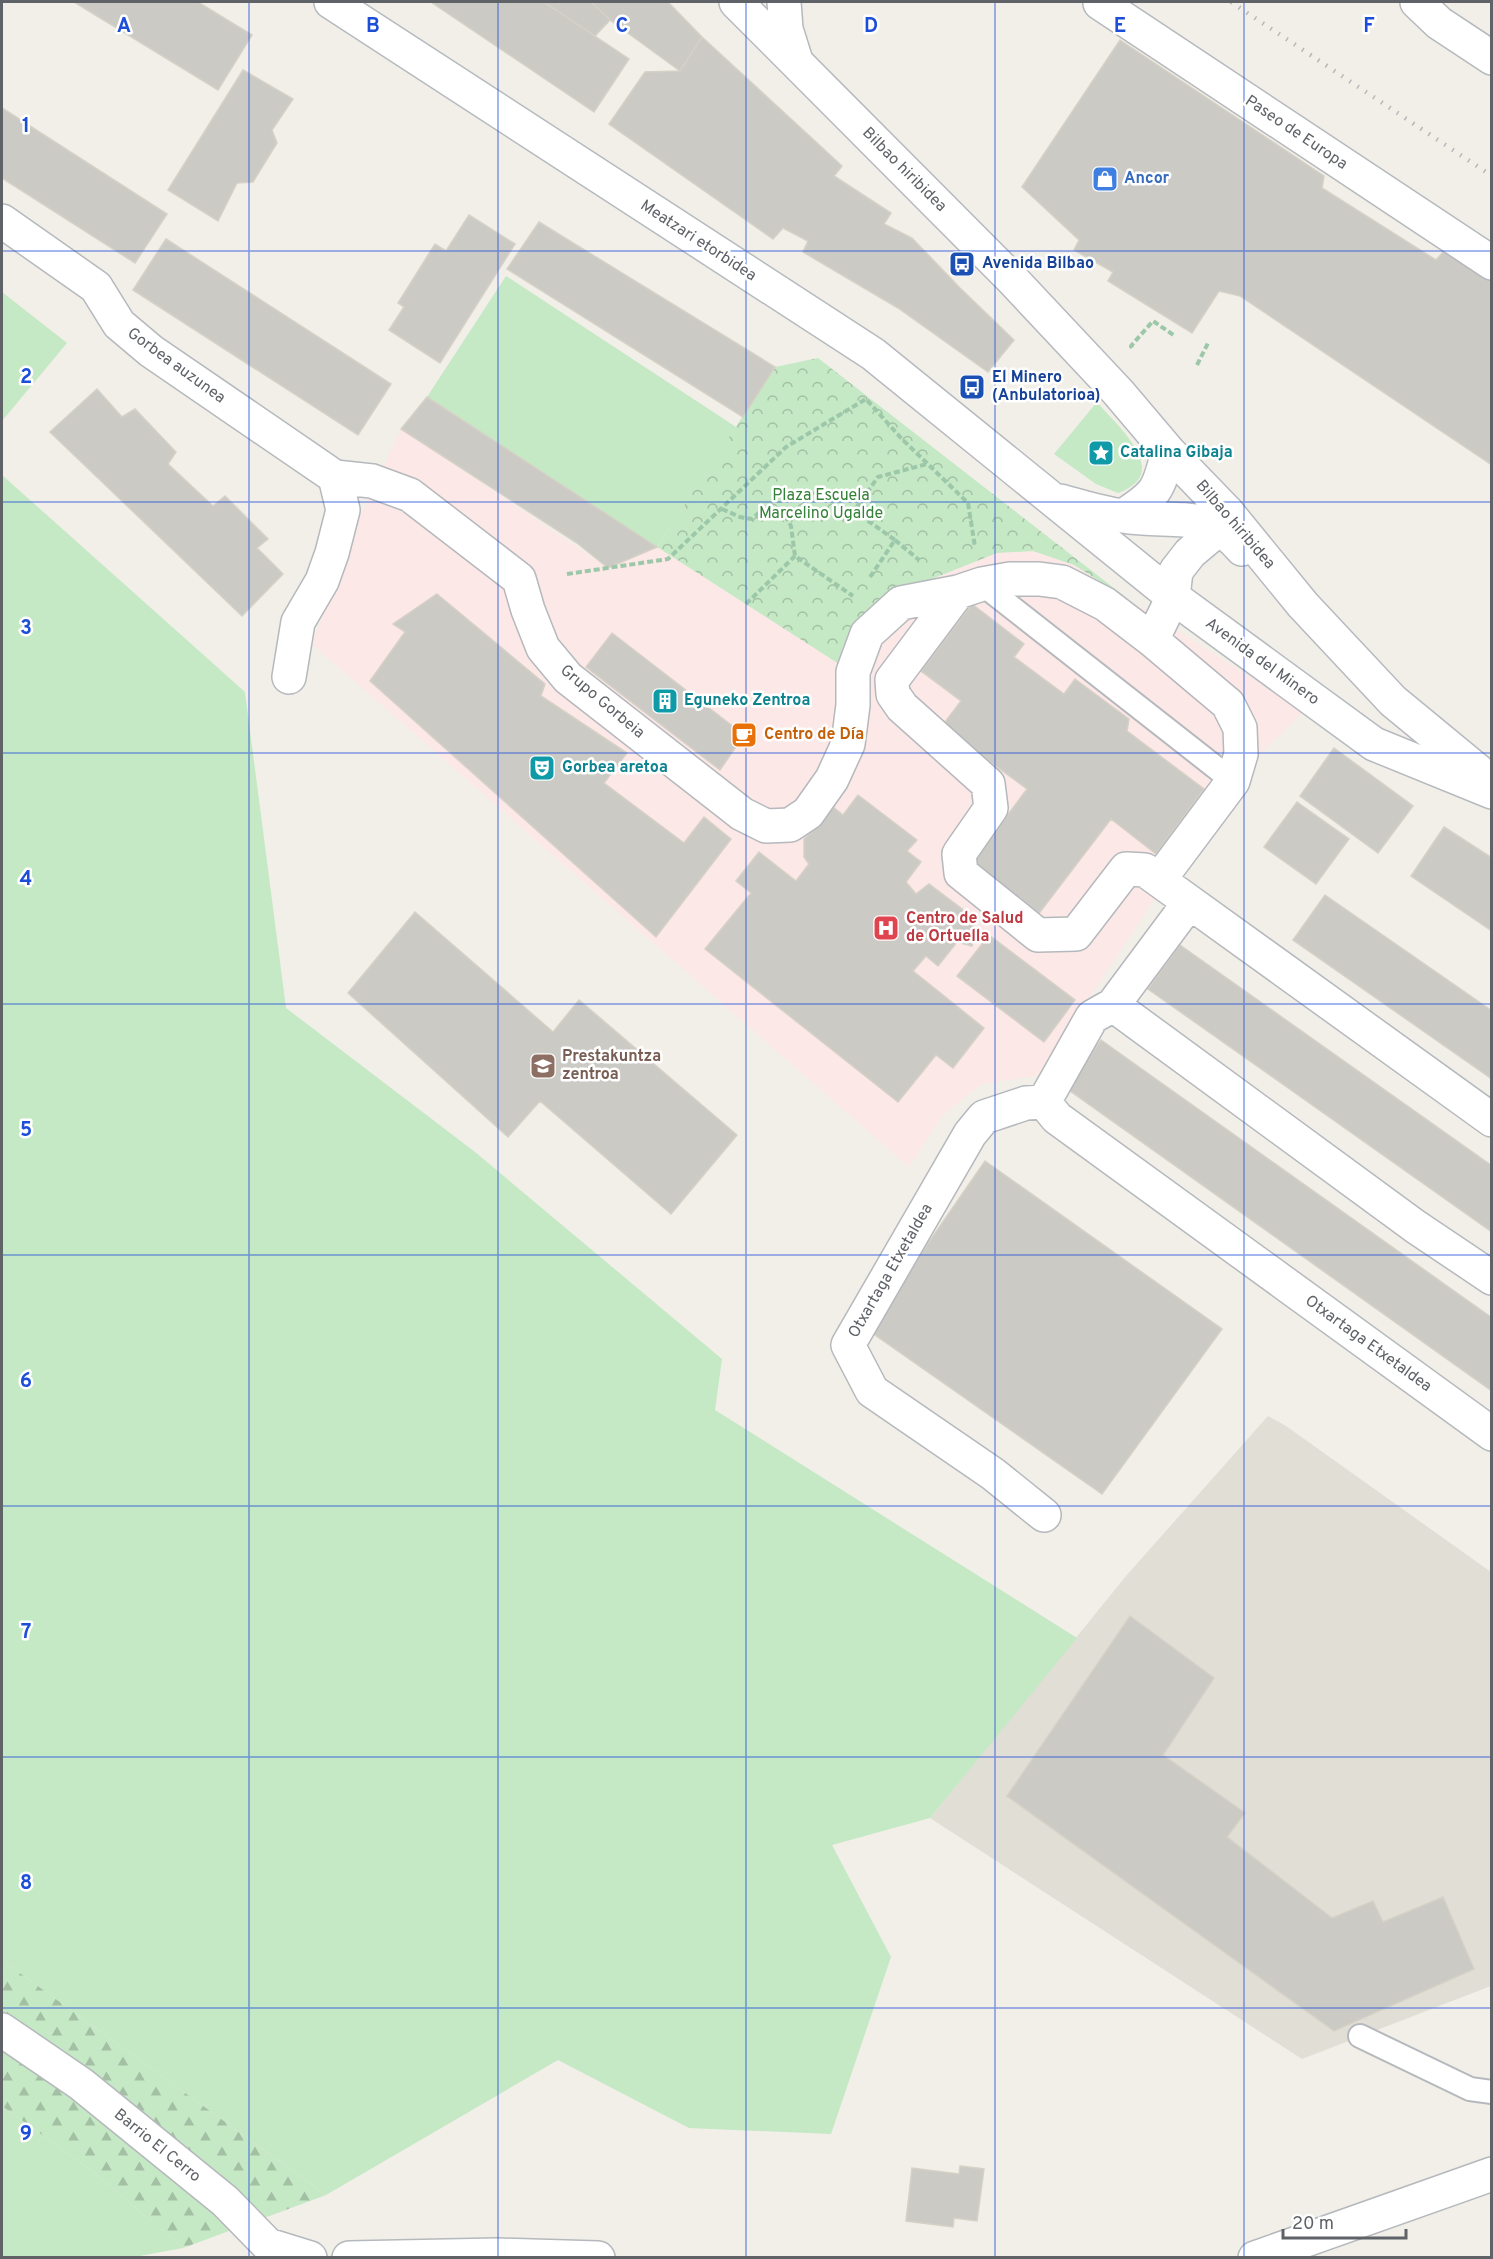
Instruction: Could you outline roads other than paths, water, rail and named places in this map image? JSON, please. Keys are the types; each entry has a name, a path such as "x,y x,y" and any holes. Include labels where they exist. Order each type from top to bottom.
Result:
{"street":[{"name":"Meatzari etorbidea","path":"331,2 873,354 1052,500"},
{"name":"Bilbao hiribidea","path":"736,2 1010,277 1118,392 1222,519 1231,536 1342,669 1393,701 1491,782"},
{"path":"784,2 786,29 796,61"},
{"path":"1417,2 1439,23 1491,58"},
{"name":"Paseo de Europa","path":"1100,3 1491,263"},
{"name":"Gorbea auzunea","path":"2,221 96,287 119,324 151,351 335,477 372,481 410,495 519,579"},
{"path":"1123,516 1149,499 1162,477 1168,452"},
{"path":"289,677 298,622 322,581 343,510 335,477"},
{"path":"1052,500 1123,516 1203,522 1222,519"},
{"name":"Avenida del Minero","path":"1052,500 1173,597 1374,744 1491,792"},
{"path":"1152,640 1173,597 1176,571 1190,553 1209,537 1222,519"},
{"name":"Grupo Gorbeia","path":"519,579 543,648 568,678 742,814 766,826 790,825 808,813 832,779 848,744 853,705 853,672 867,634 901,603 1020,579 1062,582 1104,604 1152,640 1228,704 1240,728 1241,754 1233,781"},
{"path":"970,588 892,680 893,694 902,707 988,784 991,808 959,854 961,873 1038,935 1076,934 1126,869 1145,870 1491,1120"},
{"path":"1159,880 1233,781"},
{"path":"1044,1102 1092,1017 1113,1005 1189,903"},
{"path":"1113,1005 1416,1227 1491,1278"},
{"name":"Otxartaga Etxetaldea","path":"1044,1515 993,1474 872,1391 848,1345 977,1126 984,1117 1026,1103 1044,1102 1057,1118 1491,1434"},
{"name":"Barrio El Cerro","path":"2,2030 90,2092 225,2201 267,2245 310,2258"},
{"path":"1255,2258 1491,2174"},
{"path":"349,2258 498,2256 598,2258"}],"lane":[{"path":"970,588 1233,781"},
{"path":"1360,2036 1470,2089 1491,2092"}],"railway":[{"path":"1231,2 1492,176"}],"place":[{"name":"Ancor","path":"1105,179"},
{"name":"Avenida Bilbao","path":"962,264"},
{"name":"El Minero (Anbulatorioa)","path":"972,387"},
{"name":"Catalina Gibaja","path":"1101,453"},
{"name":"Eguneko Zentroa","path":"665,701"},
{"name":"Centro de Día","path":"744,735"},
{"name":"Gorbea aretoa","path":"542,768"},
{"name":"Centro de Salud de Ortuella","path":"886,928"},
{"name":"Prestakuntza zentroa","path":"543,1066"}],"park label":[{"name":"Plaza Escuela Marcelino Ugalde","path":"821,505"}]}
